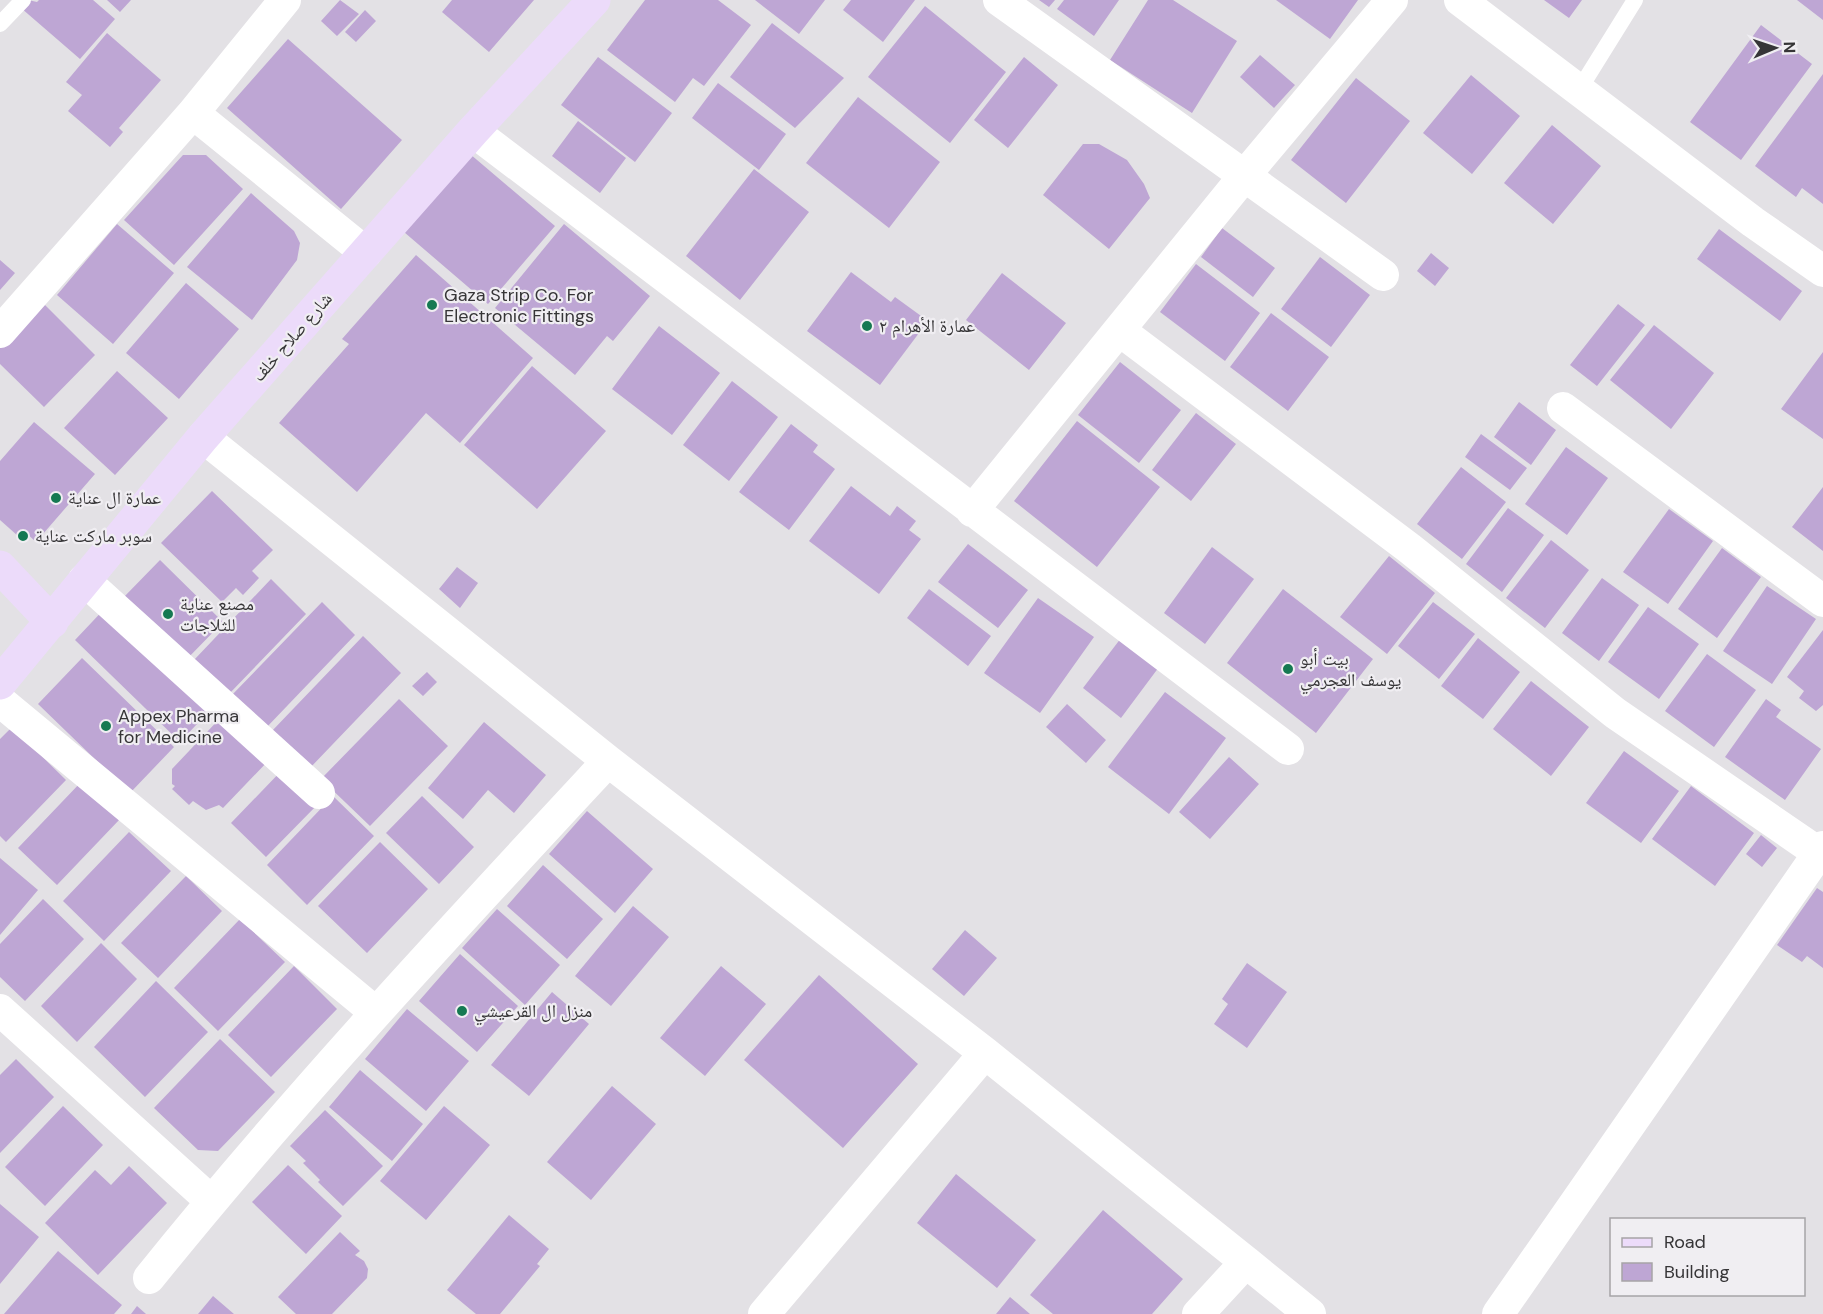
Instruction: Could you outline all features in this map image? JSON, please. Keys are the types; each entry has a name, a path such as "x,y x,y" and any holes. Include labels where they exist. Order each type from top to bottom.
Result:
{"main road":[{"name":"شارع صلاح خلف","path":"0,683 203,437 473,131 594,0"},
{"path":"0,567 52,622"}],"street":[{"path":"999,0 1383,275"},
{"path":"972,511 1245,174 1392,0"},
{"path":"1460,0 1753,222 1823,271"},
{"path":"0,332 193,113 273,4"},
{"path":"193,113 366,253"},
{"path":"473,131 1288,749"},
{"path":"1119,330 1409,548 1615,712 1822,852 1498,1314"},
{"path":"1563,408 1823,601"},
{"path":"203,437 608,761 985,1053 1310,1314"},
{"path":"84,580 319,793"},
{"path":"0,701 375,1012"},
{"path":"149,1278 211,1201 375,1012 608,761"},
{"path":"0,1010 211,1201"},
{"path":"764,1314 985,1053"},
{"path":"1198,1314 1246,1262"}],"lane":[{"path":"0,24 23,0"},
{"path":"1579,90 1635,0"}],"building":[{"path":"28,0 37,2 39,0 93,0 115,19 80,59 21,8"},
{"path":"107,0 131,0 120,12"},
{"path":"340,0 359,14 337,36 321,21"},
{"path":"452,0 534,0 489,52 442,12"},
{"path":"645,0 718,0 751,25 704,86 693,78 675,102 607,50"},
{"path":"755,0 825,0 799,34"},
{"path":"851,0 915,0 883,42 843,10"},
{"path":"1039,0 1055,0 1049,7"},
{"path":"1064,0 1119,0 1094,36 1057,9"},
{"path":"1148,0 1173,0 1237,41 1192,113 1110,60"},
{"path":"1276,0 1358,0 1330,39"},
{"path":"1544,0 1582,0 1569,18"},
{"path":"1797,0 1823,0 1823,20"},
{"path":"925,6 1006,72 950,143 868,77"},
{"path":"365,10 376,21 356,42 345,32"},
{"path":"772,23 844,78 795,128 730,77"},
{"path":"1761,25 1812,64 1741,160 1690,122"},
{"path":"107,33 161,80 119,128 123,132 110,147 68,111 82,95 66,82"},
{"path":"288,39 402,140 341,209 227,108"},
{"path":"1260,55 1295,85 1274,108 1240,77"},
{"path":"598,57 672,113 635,162 561,105"},
{"path":"1024,57 1058,85 1008,148 974,120"},
{"path":"1823,74 1823,204 1802,188 1796,197 1755,166"},
{"path":"1471,75 1520,116 1472,174 1423,133"},
{"path":"1356,78 1410,121 1346,203 1291,160"},
{"path":"718,83 786,134 759,170 692,118"},
{"path":"858,97 940,162 889,228 806,163"},
{"path":"578,121 626,158 600,193 552,156"},
{"path":"1552,125 1601,166 1553,224 1504,183"},
{"path":"1083,144 1099,144 1127,160 1144,184 1150,198 1109,249 1043,195"},
{"path":"470,154 555,226 488,304 404,232"},
{"path":"183,155 206,155 243,189 174,265 124,220"},
{"path":"754,169 809,212 740,300 686,256"},
{"path":"251,193 294,231 300,243 297,260 252,320 187,267"},
{"path":"117,224 174,273 113,344 57,295"},
{"path":"564,224 650,296 613,341 607,336 575,375 495,308"},
{"path":"1222,228 1275,268 1253,297 1201,257"},
{"path":"1719,229 1802,291 1780,321 1697,259"},
{"path":"1431,253 1449,268 1435,286 1417,271"},
{"path":"416,255 533,358 460,443 426,413 357,492 279,423 349,344 342,339"},
{"path":"1320,257 1370,295 1331,347 1281,309"},
{"path":"0,260 15,273 0,290"},
{"path":"1196,264 1260,313 1225,361 1160,312"},
{"name":"عمارة الأهرام ٢","path":"851,272 891,302 895,297 928,321 880,385 807,331"},
{"path":"1002,273 1066,323 1029,370 966,320"},
{"path":"186,283 239,329 179,399 126,353"},
{"path":"43,303 95,355 44,407 0,364 0,347"},
{"path":"1618,304 1645,325 1597,386 1570,365"},
{"path":"1271,313 1329,357 1288,411 1230,367"},
{"path":"1654,325 1714,373 1671,429 1610,380"},
{"path":"659,326 720,373 672,435 612,389"},
{"path":"1823,352 1823,439 1781,409"},
{"path":"1120,362 1181,410 1139,463 1078,415"},
{"path":"532,366 606,431 537,509 464,445"},
{"path":"117,371 168,418 115,475 64,428"},
{"path":"732,381 778,417 729,481 683,445"},
{"path":"1519,402 1556,430 1531,465 1494,437"},
{"path":"1196,413 1236,444 1191,501 1152,470"},
{"path":"1077,421 1160,487 1097,567 1014,501"},
{"path":"34,422 95,474 36,542 23,530 18,536 0,520 0,461"},
{"path":"791,424 818,445 813,452 835,469 789,530 739,492"},
{"path":"1481,434 1527,468 1510,490 1465,457"},
{"path":"1566,447 1608,478 1567,535 1525,504"},
{"path":"1461,467 1506,502 1462,559 1417,524"},
{"path":"851,486 890,516 897,506 916,521 909,530 921,539 879,594 809,541"},
{"path":"1823,487 1823,551 1792,527"},
{"path":"212,491 273,550 252,571 259,578 243,595 236,588 222,602 161,543"},
{"path":"1508,508 1544,535 1502,592 1466,564"},
{"path":"1669,509 1713,541 1668,604 1623,572"},
{"path":"1551,540 1589,570 1545,628 1506,598"},
{"path":"968,544 1028,590 998,628 938,582"},
{"path":"1212,547 1254,579 1205,644 1164,613"},
{"path":"1722,548 1761,577 1717,638 1678,609"},
{"path":"1389,556 1435,593 1387,654 1340,617"},
{"path":"160,560 223,622 186,660 123,598"},
{"path":"457,567 478,583 460,608 439,589"},
{"path":"1602,578 1639,605 1599,661 1562,633"},
{"path":"271,579 306,614 229,694 194,660"},
{"path":"1767,586 1816,619 1772,684 1723,651"},
{"path":"929,589 991,636 968,666 907,618"},
{"path":"1283,589 1373,659 1316,733 1227,663"},
{"path":"1038,598 1094,637 1040,713 984,673"},
{"path":"322,602 355,635 265,729 231,696"},
{"path":"1433,602 1475,634 1439,679 1398,646"},
{"path":"109,604 214,706 180,742 75,640"},
{"path":"1648,607 1699,644 1659,699 1608,662"},
{"path":"1823,630 1823,705 1816,711 1799,698 1804,691 1787,677"},
{"path":"363,636 401,673 309,769 271,732"},
{"path":"1121,638 1159,667 1121,718 1083,688"},
{"path":"1478,638 1520,672 1483,719 1441,686"},
{"path":"1707,654 1756,690 1714,747 1665,711"},
{"name":"Appex Pharma for Medicine","path":"82,658 174,747 130,793 38,704"},
{"path":"427,672 437,682 423,696 412,686"},
{"path":"1531,681 1589,727 1551,776 1493,729"},
{"path":"1165,692 1226,738 1169,814 1108,767"},
{"path":"399,699 448,746 370,826 321,779"},
{"path":"1766,699 1781,710 1776,717 1821,749 1785,800 1725,757"},
{"path":"1067,704 1106,740 1086,763 1046,727"},
{"path":"224,714 270,759 223,808 219,805 206,810 193,801 189,805 172,789 175,786 172,784 172,769"},
{"path":"484,722 546,775 514,813 488,790 463,819 428,788"},
{"path":"12,727 66,780 6,842 0,836 0,739"},
{"path":"1624,751 1679,791 1641,843 1586,803"},
{"path":"1229,757 1259,784 1210,839 1179,812"},
{"path":"284,768 320,802 266,857 231,823"},
{"path":"82,781 120,819 57,885 18,848"},
{"path":"1691,786 1754,833 1715,886 1652,839"},
{"path":"333,796 374,836 307,905 267,865"},
{"path":"422,796 474,847 439,884 386,833"},
{"path":"587,811 653,869 615,913 549,854"},
{"path":"129,832 171,871 104,941 63,901"},
{"path":"1761,835 1777,848 1762,867 1746,854"},
{"path":"380,842 428,889 367,953 318,906"},
{"path":"0,858 38,890 0,935"},
{"path":"543,865 603,919 567,959 507,906"},
{"path":"186,876 222,911 158,978 121,943"},
{"path":"1817,888 1823,892 1823,968 1807,956 1802,962 1777,945"},
{"path":"43,899 84,939 25,1001 0,977 0,944"},
{"path":"633,906 669,937 611,1006 575,976"},
{"path":"497,909 560,965 525,1005 462,948"},
{"path":"240,919 285,962 218,1031 174,988"},
{"path":"965,930 997,958 964,996 932,969"},
{"path":"101,943 137,979 77,1042 41,1006"},
{"path":"460,954 518,1006 477,1052 419,1001"},
{"path":"1247,963 1287,992 1247,1048 1214,1024 1228,1004 1222,999"},
{"path":"294,966 337,1009 271,1077 228,1035"},
{"path":"721,966 766,1004 705,1076 660,1038"},
{"path":"819,975 918,1064 843,1148 744,1060"},
{"path":"156,981 208,1032 145,1097 94,1047"},
{"path":"552,992 589,1024 529,1096 491,1065"},
{"path":"407,1009 469,1061 426,1111 365,1059"},
{"path":"220,1039 275,1092 218,1151 198,1150 154,1108"},
{"path":"16,1059 54,1097 0,1153 0,1075"},
{"path":"360,1070 423,1124 392,1161 329,1107"},
{"path":"612,1086 656,1124 591,1200 547,1162"},
{"path":"63,1106 103,1145 45,1206 5,1167"},
{"path":"444,1106 490,1145 426,1220 380,1181"},
{"path":"325,1110 383,1166 343,1206 318,1182 320,1180 303,1163 306,1161 290,1146"},
{"path":"288,1165 342,1216 306,1254 252,1202"},
{"path":"129,1166 167,1203 98,1275 45,1223 95,1170 111,1185"},
{"path":"956,1174 1036,1240 997,1288 917,1223"},
{"path":"0,1204 39,1237 0,1284"},
{"path":"1103,1210 1183,1279 1152,1314 1053,1314 1030,1295"},
{"path":"509,1215 549,1249 537,1264 540,1266 500,1314 476,1314 447,1290"},
{"path":"340,1232 360,1251 355,1255 364,1261 368,1269 367,1278 332,1314 296,1314 278,1297"},
{"path":"58,1251 122,1305 114,1314 4,1314"},
{"path":"213,1296 234,1314 198,1314"},
{"path":"1010,1297 1030,1314 996,1314"},
{"path":"137,1306 146,1314 131,1314"}],"place":[{"name":"Gaza Strip Co. For Electronic Fittings","path":"432,305"},
{"name":"عمارة الأهرام ٢","path":"867,326"},
{"name":"عمارة ال عناية","path":"56,498"},
{"name":"سوبر ماركت عناية","path":"23,536"},
{"name":"مصنع عناية للثلاجات","path":"168,614"},
{"name":"بيت أبو يوسف العجرمي","path":"1288,669"},
{"name":"Appex Pharma for Medicine","path":"106,726"},
{"name":"منزل ال القرعيشي","path":"462,1011"}]}
